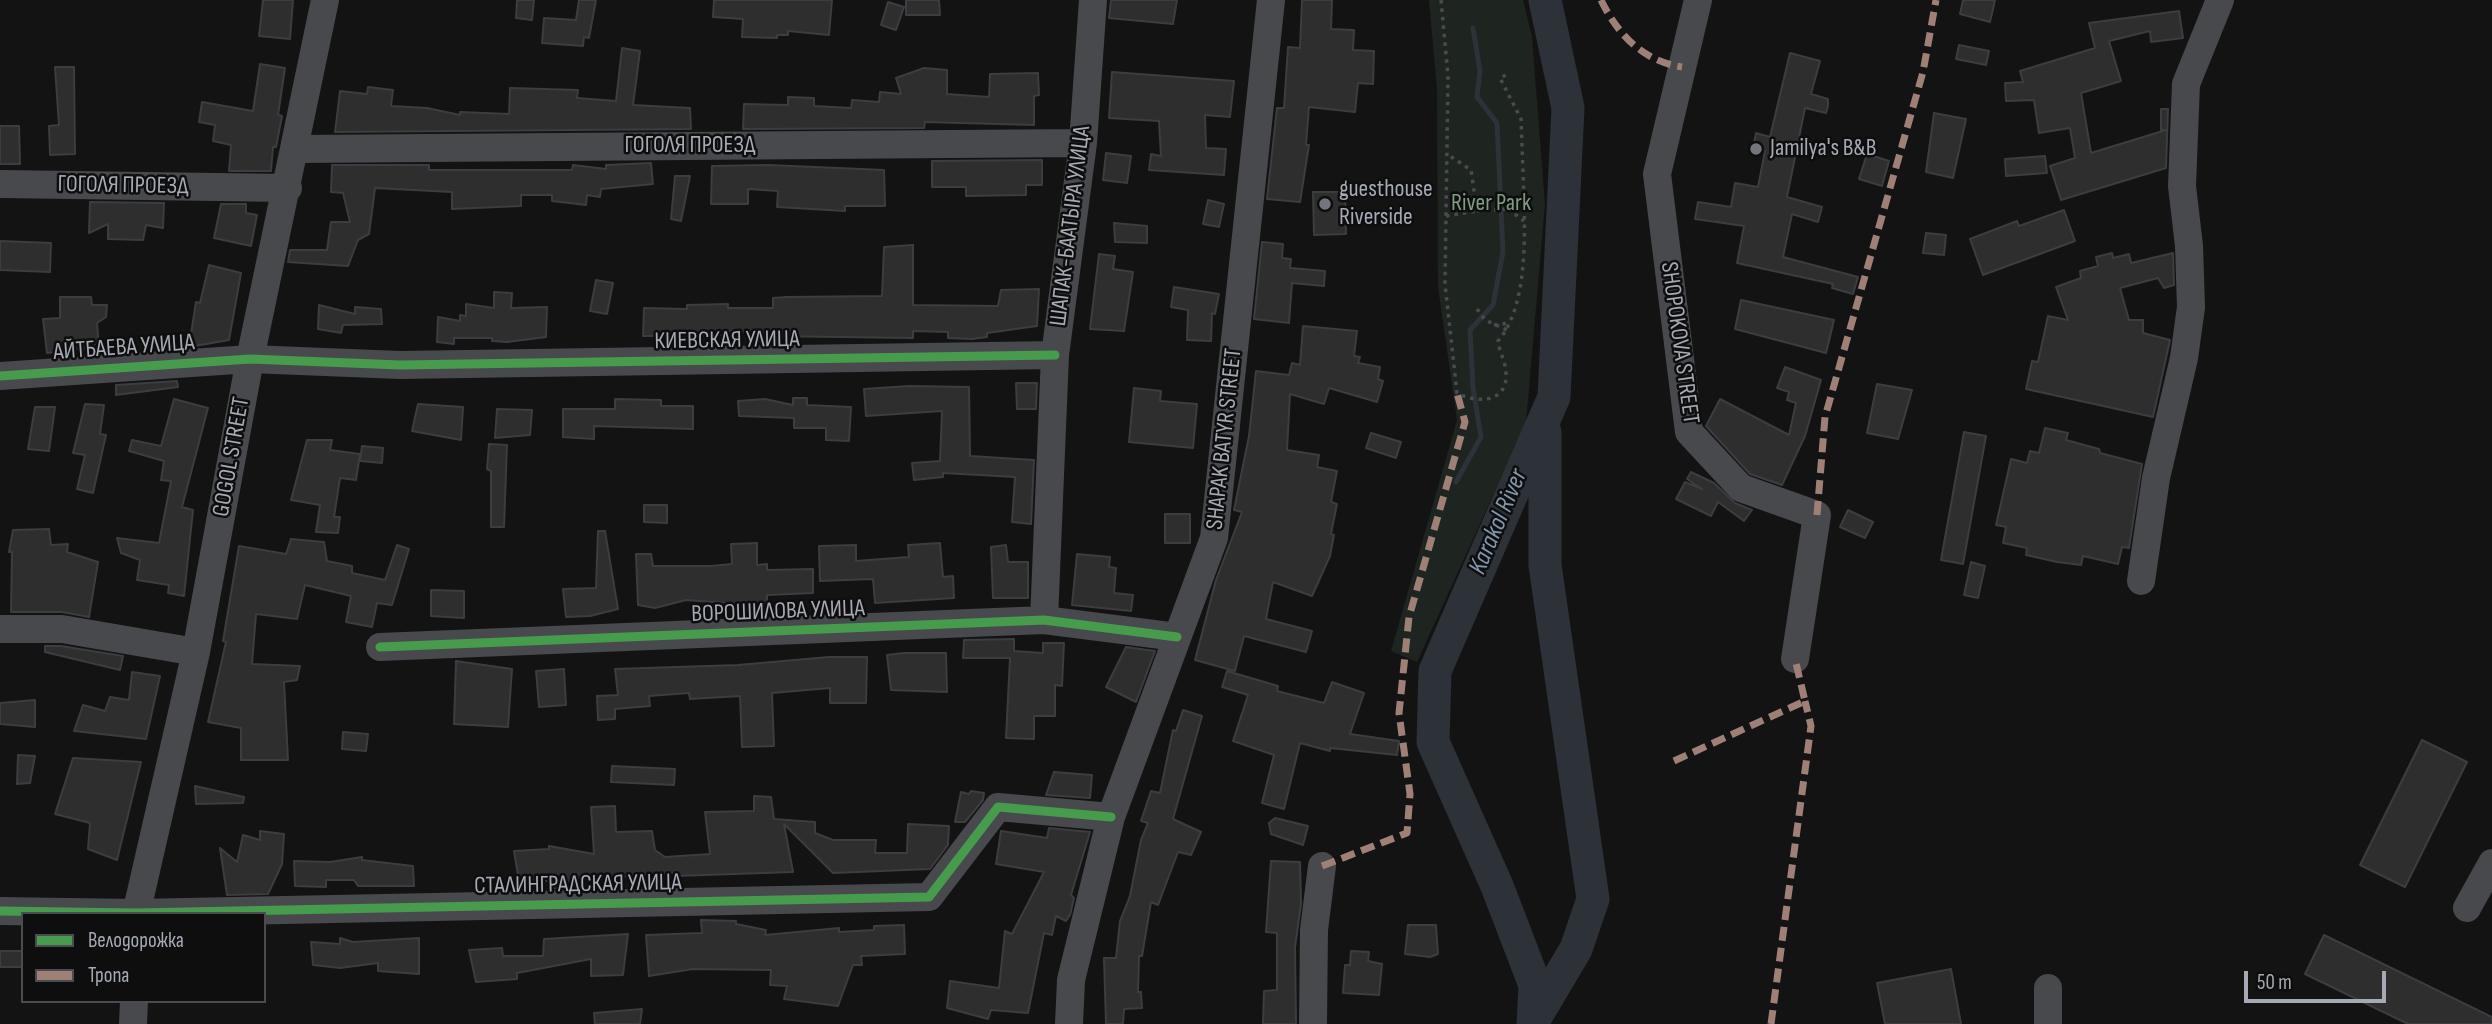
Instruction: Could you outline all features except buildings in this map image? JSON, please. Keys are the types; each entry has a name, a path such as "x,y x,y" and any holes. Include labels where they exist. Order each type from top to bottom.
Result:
{"street":[{"name":"GOGOL STREET","path":"136,912 196,652 250,359 288,188 325,0"},
{"name":"ШАПАК-БААТЫРА УЛИЦА","path":"1044,620 1055,355 1083,143 1093,0"},
{"name":"SHAPAK BATYR STREET","path":"1069,1024 1071,979 1111,817 1214,538 1271,0"},
{"name":"SHOPOKOVA STREET","path":"1698,0 1657,174 1689,432 1741,488 1816,515 1795,659"},
{"path":"2141,581 2156,478 2184,358 2190,307 2189,246 2182,186 2186,84 2220,0"},
{"name":"ГОГОЛЯ ПРОЕЗД","path":"296,149 1083,143"},
{"name":"ГОГОЛЯ ПРОЕЗД","path":"0,184 288,188"},
{"name":"КИЕВСКАЯ УЛИЦА","path":"250,359 400,365 1055,355"},
{"name":"АЙТБАЕВА УЛИЦА","path":"0,376 250,359"},
{"name":"ВОРОШИЛОВА УЛИЦА","path":"380,647 1044,620 1177,637"},
{"path":"0,629 62,629 196,652"},
{"name":"СТАЛИНГРАДСКАЯ УЛИЦА","path":"186,912 929,897 998,807 1111,817"},
{"path":"2467,908 2492,863"},
{"path":"1313,1024 1314,930 1322,866"},
{"name":"СТАЛИНГРАДСКАЯ УЛИЦА","path":"0,911 68,912"},
{"path":"2048,988 2048,1024"},
{"path":"133,1024 134,1003"}],"path":[{"path":"1441,0 1448,76 1445,284 1457,393 1469,399 1485,401 1498,394 1507,373 1498,341 1510,323 1525,252 1521,119 1500,78 1510,73"},
{"path":"1447,154 1471,170 1477,211"},
{"path":"1446,216 1508,209 1524,198"},
{"path":"1508,209 1524,222"},
{"path":"1477,309 1485,320 1507,330"},
{"path":"1494,325 1510,323"}],"green space":[{"name":"River Park","path":"1429,0 1523,0 1532,37 1545,204 1526,423 1417,662 1391,651 1457,420 1438,287 1437,90"}],"waterway":[{"name":"Karakol River","path":"1533,1024 1535,985 1497,886 1433,742 1435,671 1554,397 1568,108 1545,0"},
{"path":"1456,482 1481,437 1473,388 1470,330 1493,305 1503,252 1497,123 1477,97 1480,71 1473,28"},
{"path":"1535,1018 1576,949 1593,899 1545,565 1545,432"}],"marked path":[{"path":"1601,0 1615,24 1633,44 1655,59 1682,67"},
{"path":"1817,515 1825,417 1923,72 1936,0"},
{"path":"1322,866 1407,833 1410,794 1399,713 1409,617 1465,422 1457,393"},
{"path":"1674,761 1805,701 1795,659"},
{"path":"1771,1024 1811,726 1805,701"}],"cycle path":[{"path":"0,376 250,359 400,365 1055,355"},
{"path":"380,647 1044,620 1177,637"},
{"path":"186,912 929,897 998,807 1111,817"},
{"path":"0,911 68,912"}],"place":[{"name":"Jamilya's B&B","path":"1756,149"},
{"name":"guesthouse Riverside","path":"1325,204"}]}
